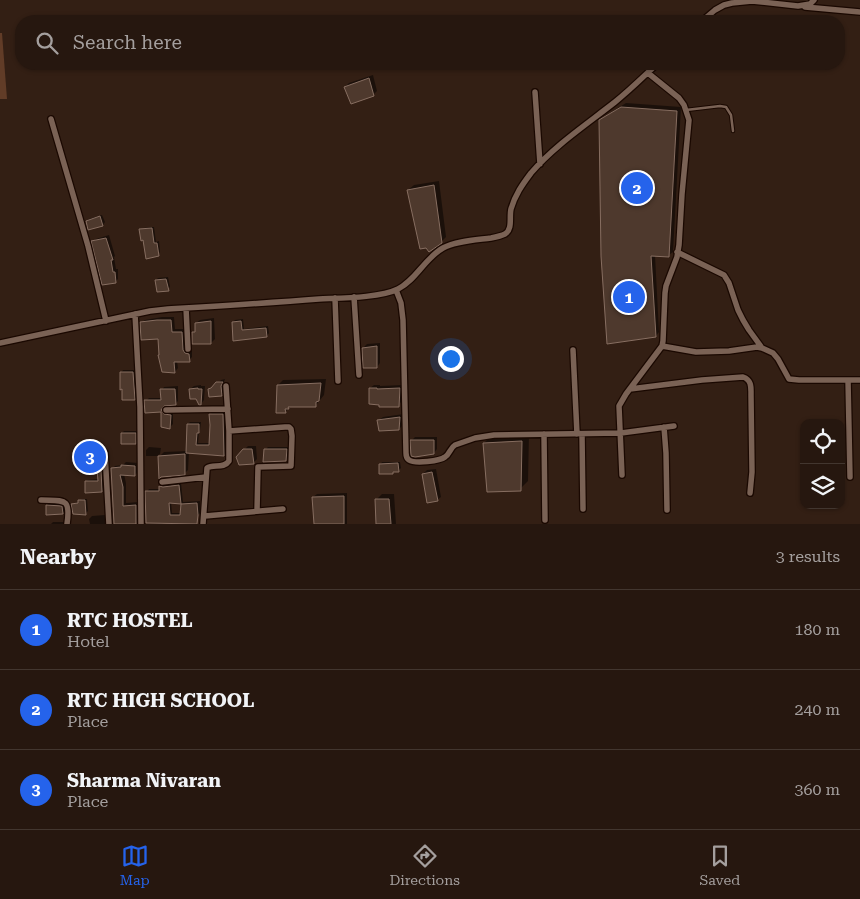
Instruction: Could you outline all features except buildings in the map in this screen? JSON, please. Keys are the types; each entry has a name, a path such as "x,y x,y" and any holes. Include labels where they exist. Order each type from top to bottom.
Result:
{"street":[{"path":"801,6 810,4 814,0"},
{"path":"709,15 733,1 860,12"},
{"path":"0,343 159,310 334,298 379,294 396,290 410,281 428,261 444,248 462,242 506,234 510,229 511,212 518,190 540,164 651,70"},
{"path":"622,475 619,406 622,399 662,346 664,293 677,252 689,120 684,104 679,98 648,73"},
{"path":"535,92 540,164"},
{"path":"51,119 90,252 106,320"},
{"path":"677,252 724,275 729,283 738,310 762,348"},
{"path":"396,290 401,303 403,320 406,453 409,460 440,460 448,455 455,445 486,436 621,434 674,426"},
{"path":"354,296 359,375"},
{"path":"334,298 338,381"},
{"path":"186,308 188,349"},
{"path":"135,314 140,408 141,524"},
{"path":"662,346 696,352 762,348 773,353 778,358 789,379 860,380"},
{"path":"573,350 583,509"},
{"path":"630,389 702,380 743,377 748,379 751,395 752,472 750,493"},
{"path":"848,380 850,477"},
{"path":"203,524 206,468 224,465 228,461 229,431 226,386"},
{"path":"166,410 228,408"},
{"path":"229,431 285,427 292,432 290,466 258,467 257,511"},
{"path":"664,427 667,510"},
{"path":"544,434 545,520"},
{"path":"105,453 110,524"},
{"path":"162,482 206,478"},
{"path":"41,500 61,501 67,504 68,524"},
{"path":"204,516 283,509"}],"lane":[{"path":"686,110 720,106 726,108 731,115 733,131"}],"shaded area":[{"path":"0,33 2,33 7,99 0,99"}],"place":[{"name":"RTC HIGH SCHOOL","path":"637,188"},
{"name":"RTC HOSTEL","path":"629,297"},
{"name":"Sharma Nivaran","path":"90,457"}]}
